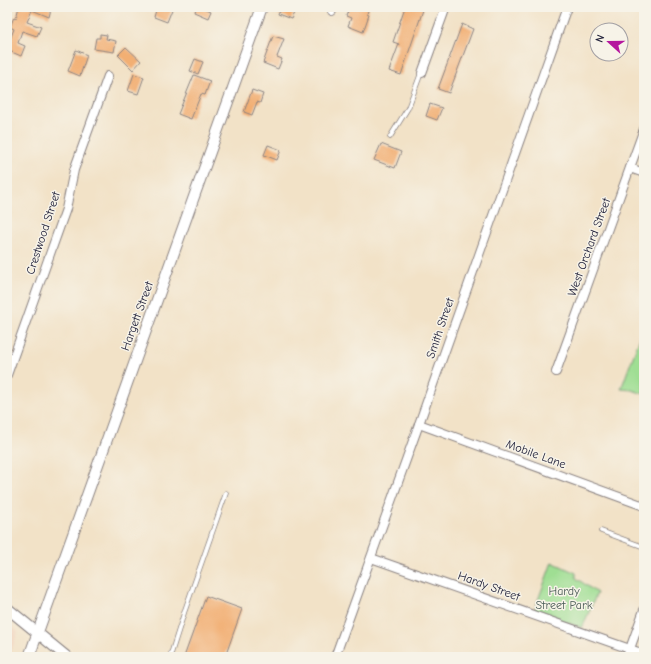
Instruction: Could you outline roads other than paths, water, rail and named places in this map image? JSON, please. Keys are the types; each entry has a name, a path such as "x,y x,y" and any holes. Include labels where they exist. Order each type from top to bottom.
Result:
{"street":[{"name":"Hargett Street","path":"29,657 262,7"},
{"path":"422,73 446,7"},
{"name":"Smith Street","path":"335,657 567,7"},
{"name":"Crestwood Street","path":"7,374 66,209 74,170 108,76"},
{"name":"West Orchard Street","path":"556,372 644,129"},
{"path":"630,168 644,173"},
{"name":"Mobile Lane","path":"419,424 644,506"},
{"name":"Hardy Street","path":"371,558 644,654"},
{"path":"7,608 67,657"},
{"path":"627,657 644,610"}],"lane":[{"path":"390,137 408,108 422,73"},
{"path":"170,657 226,493"},
{"path":"601,531 644,547"}],"park label":[{"name":"Hardy Street Park","path":"564,598"}]}
